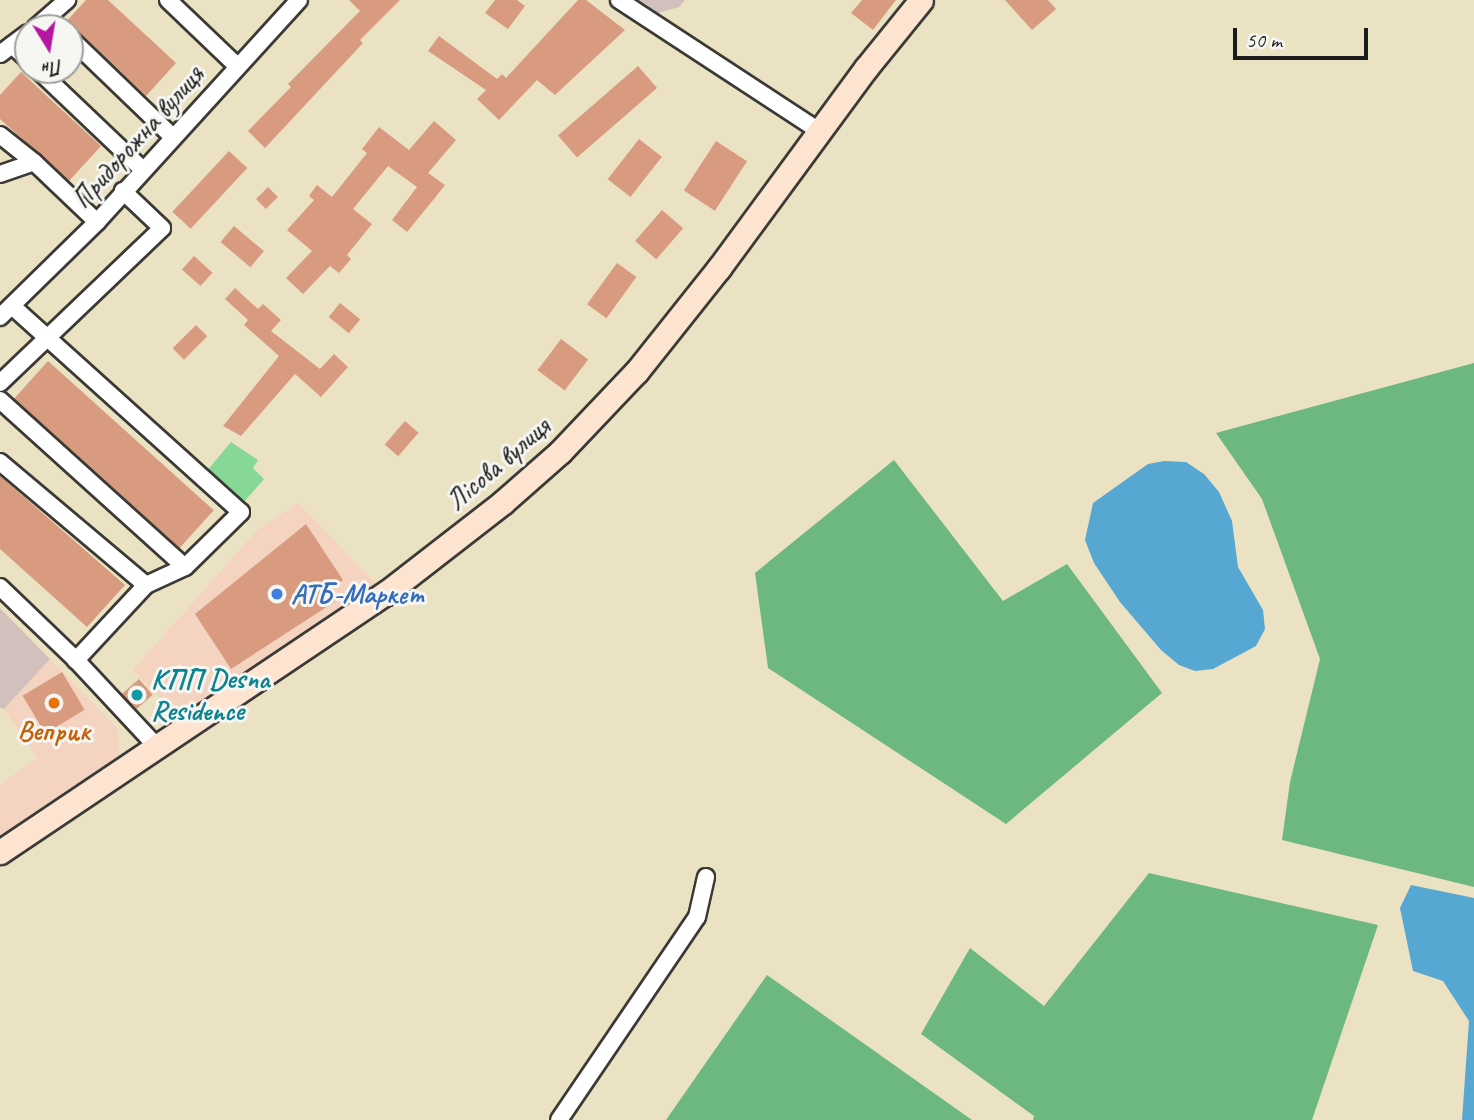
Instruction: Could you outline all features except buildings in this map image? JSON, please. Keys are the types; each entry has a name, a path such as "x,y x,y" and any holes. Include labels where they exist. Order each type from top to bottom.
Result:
{"main road":[{"name":"Лісова вулиця","path":"0,852 386,593 502,503 560,452 637,370 821,132 866,68 921,0"}],"street":[{"path":"168,0 237,66"},
{"name":"Придорожна вулиця","path":"6,311 97,222 142,169 299,0"},
{"path":"619,0 821,132"},
{"path":"84,51 173,137"},
{"path":"53,84 142,169"},
{"path":"0,135 34,162 97,222"},
{"path":"0,174 34,162"},
{"path":"0,383 162,228 123,191"},
{"path":"6,311 49,338 241,512 185,566 146,585 76,660"},
{"path":"0,400 185,566"},
{"path":"0,462 146,585"},
{"path":"0,587 76,660 158,748"},
{"path":"559,1120 697,917 706,877"}],"shaded area":[{"path":"640,0 685,0 679,7 658,13"},
{"path":"298,503 377,585 181,719 133,670 258,529"},
{"path":"0,608 50,659 4,709 0,708"},
{"path":"50,659 117,728 120,757 0,836 0,784 37,759 4,709"}],"green space":[{"path":"1474,363 1474,887 1282,840 1290,782 1320,659 1262,499 1216,433"},
{"path":"231,442 258,460 253,468 264,479 243,503 206,472"},
{"path":"894,460 1003,601 1067,564 1162,693 1006,824 768,668 755,573"},
{"path":"1149,873 1378,925 1312,1120 1033,1120 1034,1116 921,1034 970,948 1044,1006"},
{"path":"767,975 972,1120 666,1120"}],"water":[{"path":"1164,461 1186,462 1204,474 1219,492 1232,521 1238,567 1263,610 1265,629 1256,646 1213,669 1195,671 1179,665 1161,650 1120,602 1094,563 1085,540 1093,503 1148,464"},
{"path":"1411,885 1474,898 1474,1120 1462,1120 1469,1021 1443,981 1413,971 1400,908"}],"place":[{"name":"АТБ-Маркет","path":"277,594"},
{"name":"КПП Desna Residence","path":"137,695"},
{"name":"Веприк","path":"54,703"}]}
